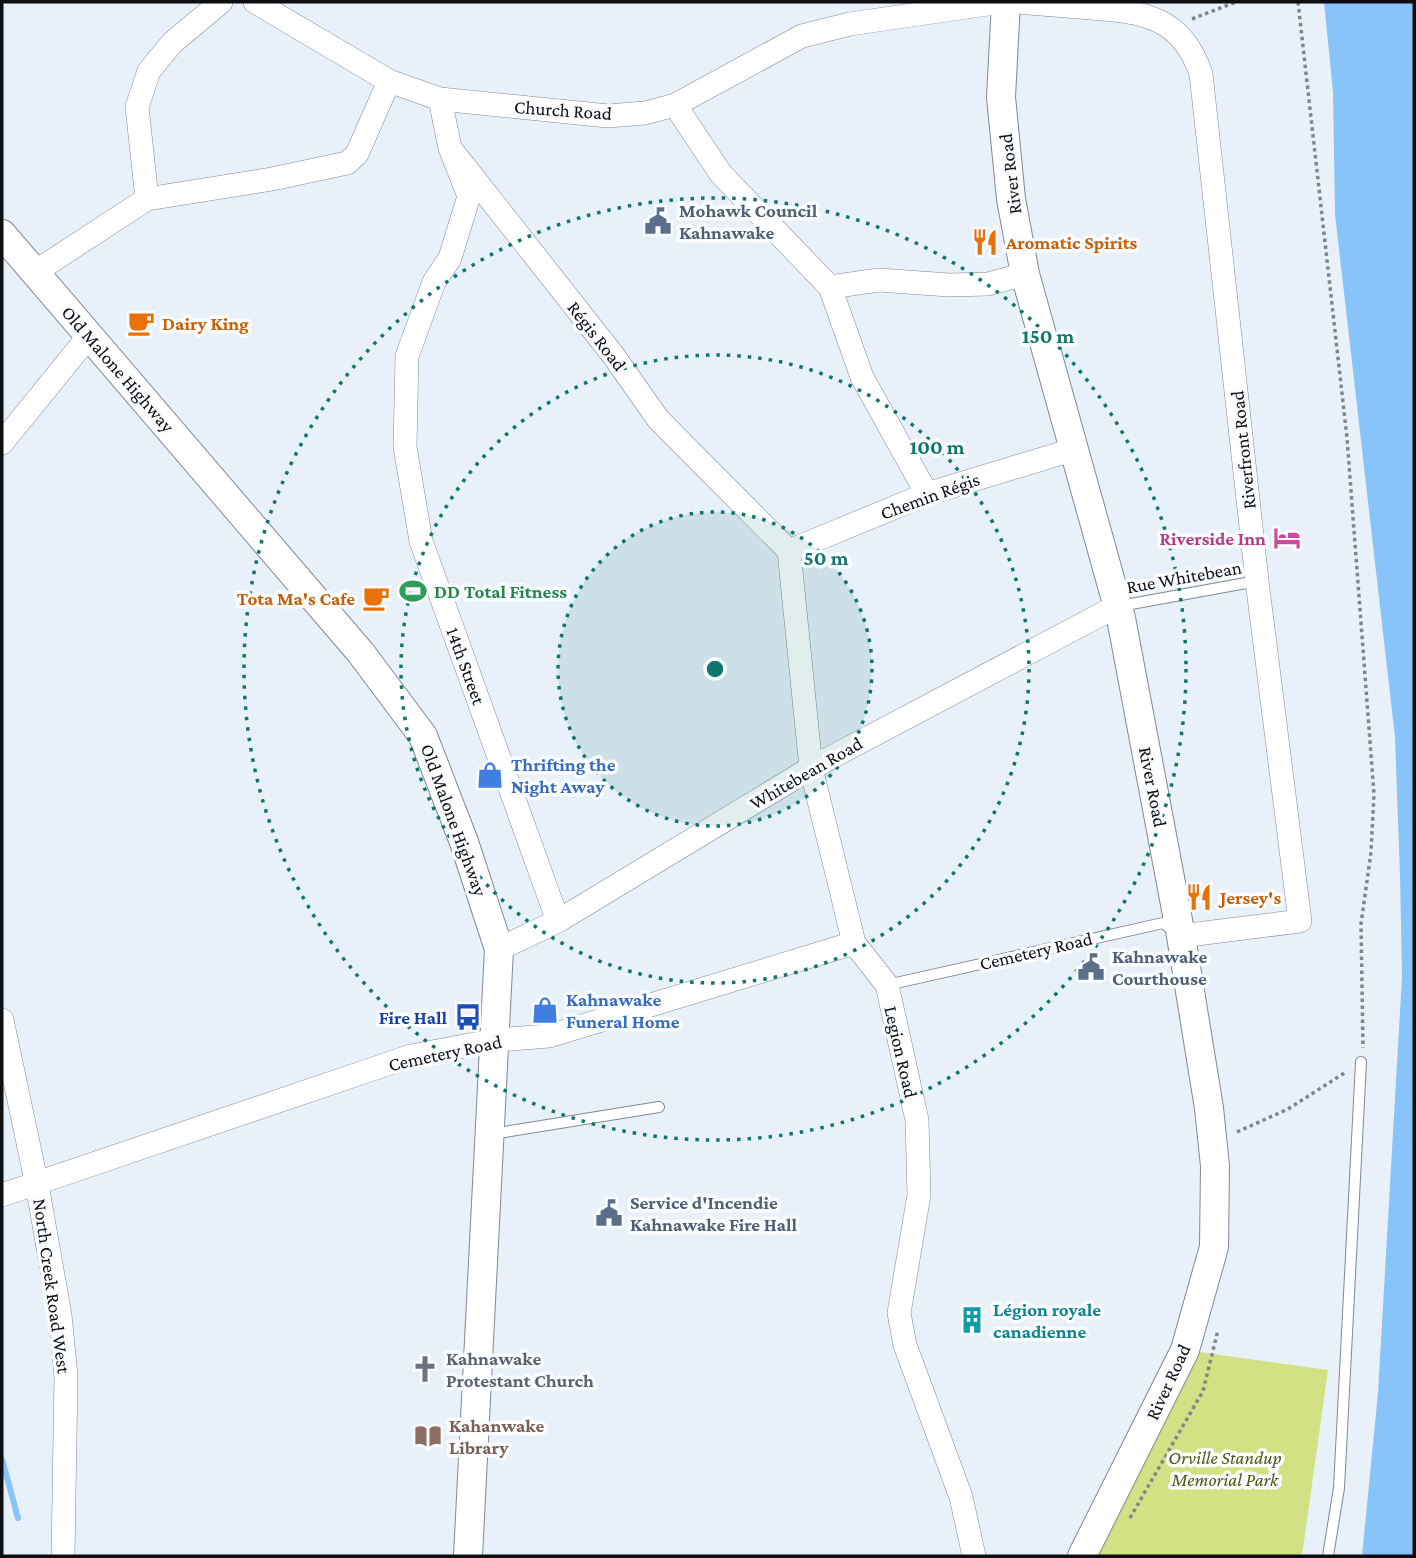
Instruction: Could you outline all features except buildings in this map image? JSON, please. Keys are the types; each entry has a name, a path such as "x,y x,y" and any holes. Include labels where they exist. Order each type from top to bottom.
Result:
{"street":[{"path":"147,199 138,107 149,71 173,43 221,2"},
{"name":"Church Road","path":"254,2 389,81 440,99 608,116 645,113 675,105 802,36 850,24 1004,2"},
{"name":"River Road","path":"1004,2 1001,97 1011,199 1025,275 1121,618 1181,936 1209,1108 1215,1166 1214,1247 1185,1350 1083,1556"},
{"name":"Riverfront Road","path":"1015,2 1132,11 1156,18 1181,36 1195,56 1201,74 1257,581 1300,921 1181,936"},
{"path":"35,272 147,199 272,180 347,163 357,154 389,81"},
{"name":"Régis Road","path":"440,99 450,148 613,355 658,419 789,551"},
{"path":"675,105 722,174 830,287 862,377 927,494"},
{"name":"14th Street","path":"450,148 469,196 450,258 434,282 407,356 405,447 421,541 558,921"},
{"name":"Old Malone Highway","path":"2,234 361,653 423,736 464,842 499,949 468,1556"},
{"path":"830,287 879,280 948,285 988,284 1025,275"},
{"path":"2,443 89,336"},
{"name":"Chemin Régis","path":"789,551 927,494 1075,449"},
{"name":"Legion Road","path":"789,551 811,768 854,943 887,985 917,1120 919,1195 899,1313 905,1345 961,1497 974,1556"},
{"name":"Whitebean Road","path":"499,949 558,921 811,768 1117,606"},
{"name":"Cemetery Road","path":"2,1195 411,1056 496,1040 549,1036 854,943"},
{"name":"North Creek Road West","path":"2,1020 37,1185 60,1315 66,1376 63,1556"}],"lane":[{"name":"Rue Whitebean","path":"1117,606 1257,581"},
{"name":"Cemetery Road","path":"887,985 1163,923 1181,936"},
{"path":"1328,1556 1339,1488 1361,1062"},
{"path":"489,1135 659,1107"}],"path":[{"path":"1169,27 1236,2"},
{"path":"1236,1132 1288,1109 1361,1062 1364,1037 1361,923 1371,852 1374,794 1347,438 1298,2"}],"green space":[{"name":"Orville Standup Memorial Park","path":"1185,1350 1328,1370 1302,1556 1083,1556"}],"water":[{"path":"1324,2 1414,2 1414,1556 1362,1556 1378,1393 1402,977 1400,875 1395,737 1335,214 1333,92"}],"waterway":[{"path":"2,1459 18,1518"}],"place":[{"name":"Mohawk Council Kahnawake","path":"658,221"},
{"name":"Aromatic Spirits","path":"985,242"},
{"name":"Dairy King","path":"141,323"},
{"name":"Riverside Inn","path":"1287,538"},
{"name":"DD Total Fitness","path":"413,591"},
{"name":"Tota Ma's Cafe","path":"376,598"},
{"name":"Thrifting the Night Away","path":"490,775"},
{"name":"Jersey's","path":"1199,897"},
{"name":"Kahnawake Courthouse","path":"1091,967"},
{"name":"Kahnawake Funeral Home","path":"545,1010"},
{"name":"Fire Hall","path":"468,1017"},
{"name":"Service d'Incendie Kahnawake Fire Hall","path":"609,1213"},
{"name":"Légion royale canadienne","path":"972,1320"},
{"name":"Kahnawake Protestant Church","path":"425,1369"},
{"name":"Kahanwake Library","path":"428,1436"}]}
